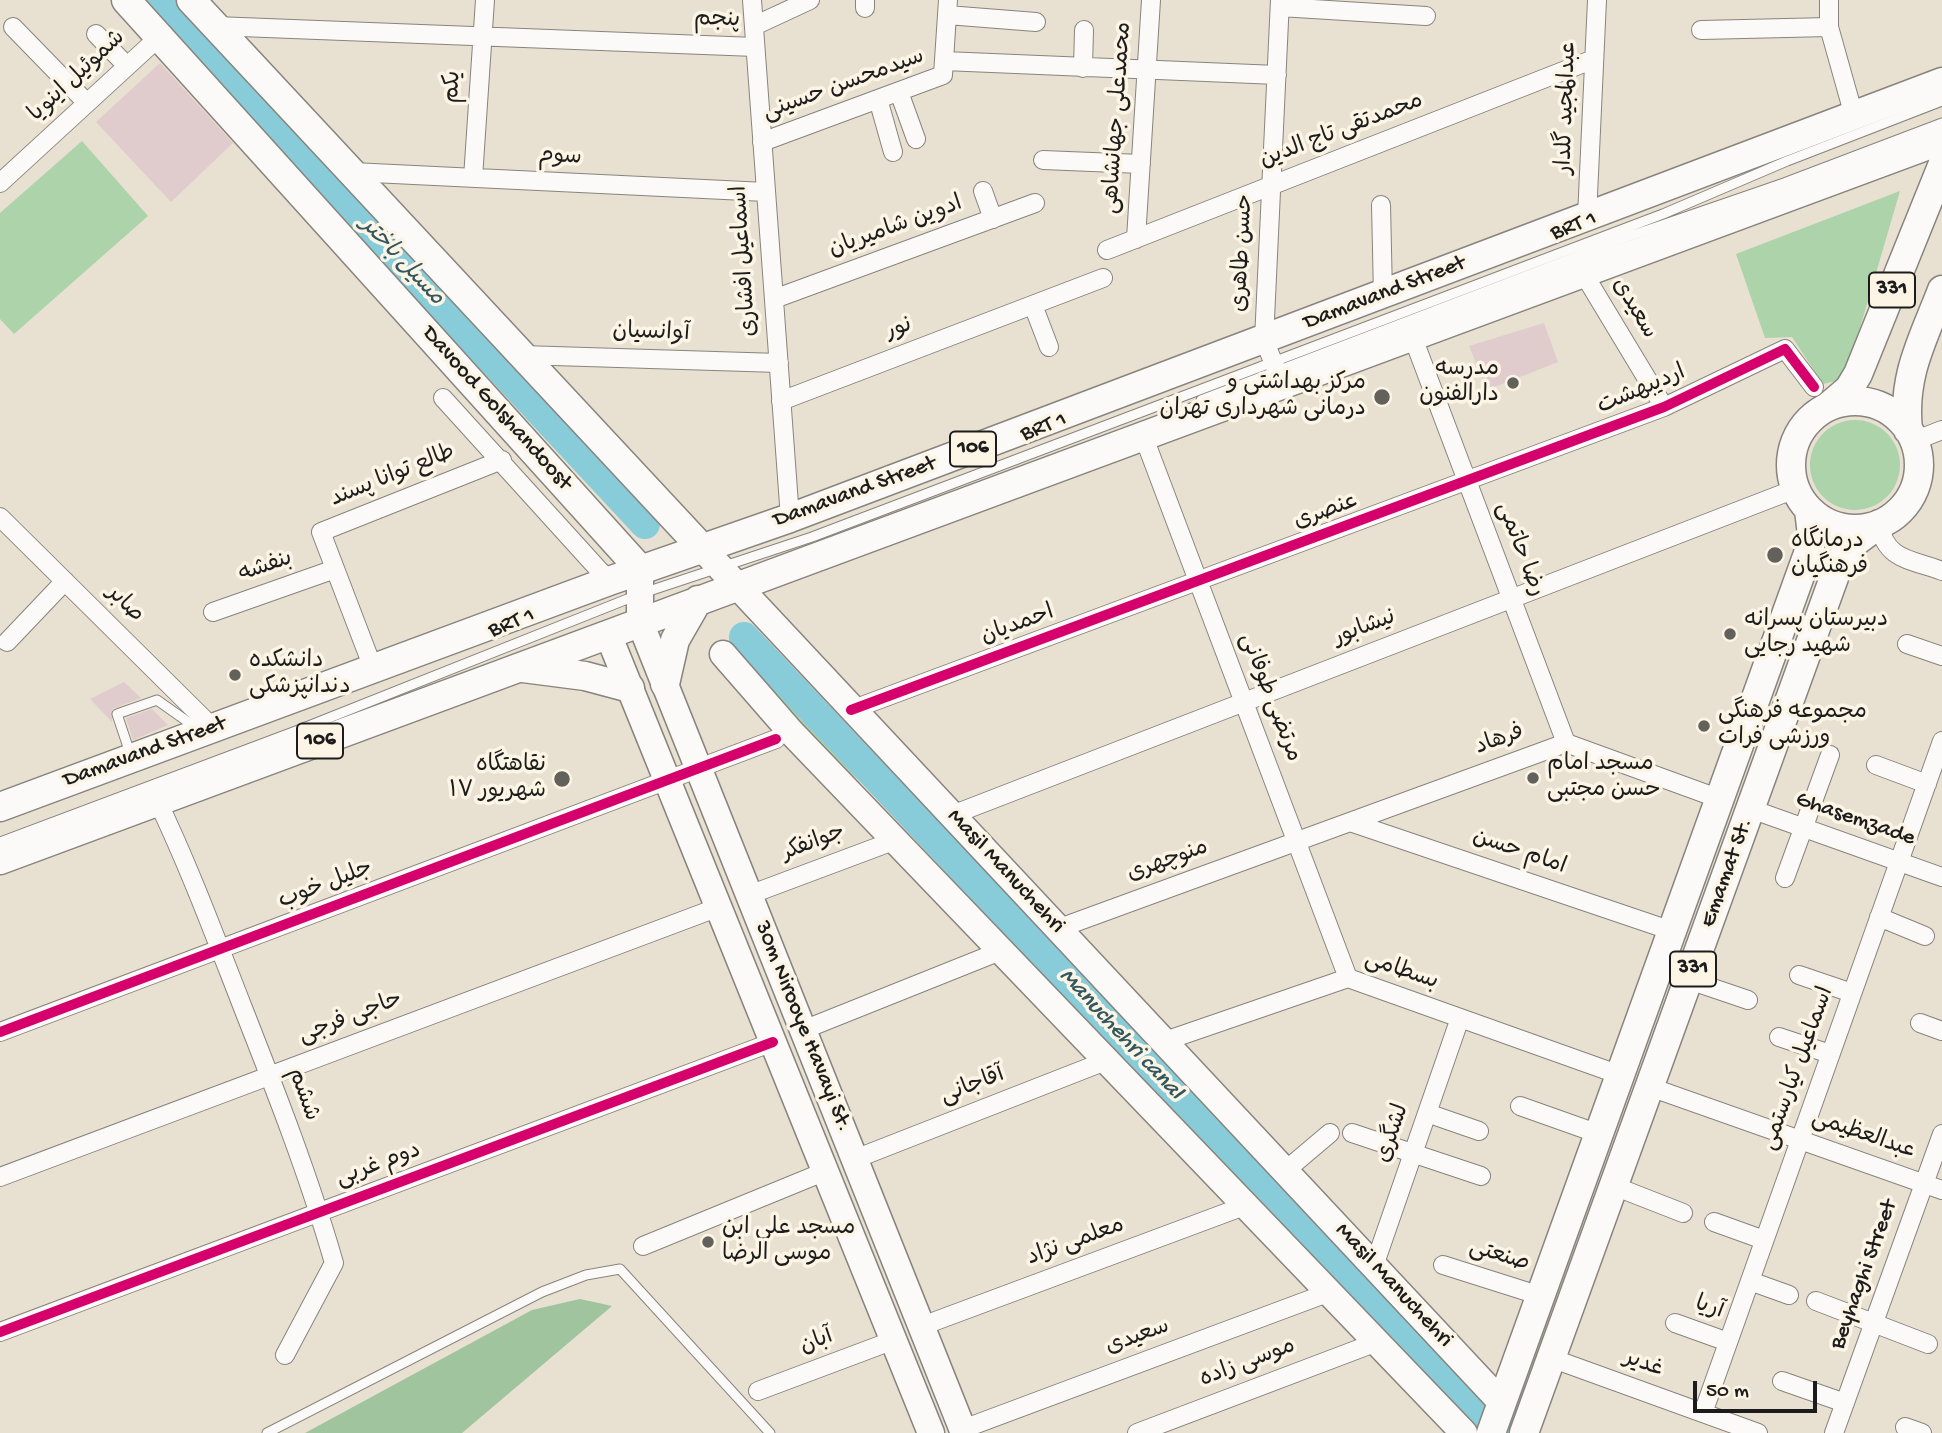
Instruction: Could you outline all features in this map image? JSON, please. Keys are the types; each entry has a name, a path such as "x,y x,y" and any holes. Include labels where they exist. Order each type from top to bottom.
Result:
{"main road":[{"name":"Davood Golshandoost","path":"126,0 640,600"},
{"path":"191,0 724,569"},
{"name":"Damavand Street","path":"724,569 790,518 1942,82"},
{"name":"Damavand Street","path":"0,860 608,634 640,600 724,569 1143,435 1942,140"},
{"path":"1882,162 1910,170 1918,179 1925,208"},
{"name":"331","path":"1822,397 1849,389 1858,373 1942,166"},
{"name":"331","path":"1911,435 1905,400 1909,378 1941,293"},
{"path":"1822,397 1873,404 1893,414 1911,435 1919,461 1917,480 1909,499 1896,514 1879,524 1861,529 1842,528 1824,521 1802,499 1791,470 1796,441 1813,417 1822,397"},
{"name":"Emamat St.","path":"1491,1433 1810,548 1812,535 1802,499"},
{"name":"Emamat St.","path":"1527,1430 1840,561 1855,542 1879,524"},
{"name":"106","path":"640,600 698,600 724,569"},
{"name":"Masil Manuchehri","path":"724,569 851,710 1165,1041 1502,1404"},
{"name":"Damavand Street","path":"0,807 609,581 640,600"},
{"name":"30m Nirooye Havayi St.","path":"640,600 665,684 698,769 964,1431"},
{"path":"665,684 675,640 698,600"},
{"name":"30m Nirooye Havayi St.","path":"608,634 931,1433"},
{"path":"723,654 784,735 896,840 1464,1433"},
{"path":"516,668 585,676 630,688"}],"street":[{"name":"یکم","path":"472,178 485,0"},
{"name":"اسماعیل افشاری","path":"752,0 790,518"},
{"path":"754,26 810,0"},
{"name":"محمدعلی جهانشاهی","path":"1136,239 1151,0"},
{"name":"عبدالمجید گلدار","path":"1587,217 1597,0"},
{"path":"1829,0 1829,27 1854,116"},
{"path":"1280,4 1426,16"},
{"name":"حسن طاهری","path":"1264,340 1280,4"},
{"path":"944,68 948,8 1036,22"},
{"name":"پنجم","path":"215,26 755,47"},
{"path":"13,27 87,103"},
{"path":"1701,30 1829,27"},
{"path":"1083,68 1084,30"},
{"path":"96,34 127,66"},
{"name":"شموئیل اینویا","path":"2,178 159,37"},
{"name":"محمدتقی تاج الدین","path":"1107,250 1594,59"},
{"name":"سیدمحسن حسینی","path":"762,142 899,92 944,68 1083,68 1277,75"},
{"path":"899,92 916,139"},
{"path":"878,99 894,152"},
{"path":"1043,160 1141,164"},
{"name":"سوم","path":"352,172 766,192"},
{"path":"983,191 993,219"},
{"name":"ادوین شامیریان","path":"774,299 1035,203"},
{"path":"1381,205 1383,295"},
{"name":"سعیدی","path":"1582,271 1664,407"},
{"name":"نور","path":"782,401 1103,278"},
{"path":"1033,305 1049,347"},
{"name":"رضا حاتمی","path":"1412,335 1566,743"},
{"path":"1264,340 1282,383"},
{"name":"اردیبهشت","path":"1468,483 1664,407 1785,349 1822,397"},
{"name":"آوانسیان","path":"522,355 779,363"},
{"path":"443,398 609,581"},
{"path":"1911,435 1942,430"},
{"name":"مرتضی طوفانی","path":"1143,435 1348,978"},
{"name":"طالع توانا پسند","path":"373,668 321,532 502,460"},
{"name":"عنصری","path":"1199,582 1468,483"},
{"name":"نیشابور","path":"952,815 1512,599 1802,499"},
{"name":"صابر","path":"0,517 207,730"},
{"path":"1879,524 1882,541 1891,552 1942,571"},
{"name":"بنفشه","path":"213,612 335,569"},
{"path":"7,642 65,581"},
{"name":"احمدیان","path":"851,710 1199,582"},
{"path":"1907,644 1942,656"},
{"name":"جلیل خوب","path":"0,1032 784,735"},
{"name":"اسماعیل کیارستمی","path":"1703,1413 1942,741"},
{"path":"1566,743 1720,799"},
{"name":"فرهاد","path":"1297,842 1566,743"},
{"path":"1784,878 1830,755"},
{"path":"1876,765 1927,784"},
{"name":"ششم","path":"158,802 270,1076 319,1211 334,1263 285,1355"},
{"name":"Ghasemzade","path":"1751,809 1942,877"},
{"name":"امام حسن","path":"1350,822 1672,931"},
{"name":"جوانفکر","path":"749,895 896,840"},
{"name":"منوچهری","path":"1057,929 1297,842"},
{"name":"حاجی فرجی","path":"0,1177 719,906"},
{"path":"1879,917 1925,936"},
{"path":"803,1030 1003,950"},
{"path":"1799,975 1852,993"},
{"name":"بسطامی","path":"1165,1041 1348,978 1620,1075"},
{"path":"1689,980 1748,1000"},
{"name":"لشگری","path":"1374,1266 1460,1018"},
{"path":"1920,1023 1942,1031"},
{"path":"1779,1037 1830,1054"},
{"name":"دوم غربی","path":"0,1332 773,1042"},
{"name":"آقاجانی","path":"855,1159 1108,1060"},
{"name":"عبدالعظیمی","path":"1650,1087 1933,1187"},
{"path":"1520,1106 1599,1134"},
{"path":"1427,1113 1479,1131"},
{"path":"1285,1171 1330,1133"},
{"path":"1352,1133 1481,1176"},
{"name":"Beyhaghi Street","path":"1834,1433 1873,1324 1933,1187 1942,1134"},
{"path":"643,1246 826,1171"},
{"path":"1614,1186 1683,1213"},
{"name":"معلمی نژاد","path":"922,1326 1247,1206"},
{"path":"1714,1222 1765,1240"},
{"name":"صنعتی","path":"1443,1265 1541,1296"},
{"path":"1750,1281 1789,1295"},
{"name":"سعیدی","path":"964,1431 1330,1292"},
{"path":"1816,1301 1928,1344"},
{"name":"آریا","path":"1675,1323 1728,1342"},
{"name":"آبان","path":"758,1391 894,1340"},
{"name":"موسی زاده","path":"1137,1433 1377,1342"},
{"name":"غدیر","path":"1551,1358 1758,1433"},
{"path":"1782,1381 1845,1402"}],"lane":[{"name":"BRT 1","path":"724,569 1573,248 1942,102"},
{"name":"BRT 1","path":"0,842 640,600 1942,123"},
{"name":"BRT 1","path":"0,851 640,600"},
{"path":"132,758 117,715 135,708 157,700 207,730"},
{"path":"267,1433 542,1292 586,1275 620,1269 770,1433"}],"green space":[{"path":"82,141 148,216 14,334 0,319 0,213"},
{"path":"1900,191 1845,379 1823,384 1792,337 1765,338 1736,254"},
{"path":"1855,420 1872,423 1887,433 1897,448 1900,465 1897,482 1887,497 1872,507 1855,510 1838,507 1823,497 1813,482 1810,465 1813,448 1823,433 1838,423"},
{"path":"753,628 895,778 876,795 829,755 731,642"},
{"path":"580,1299 612,1306 462,1433 305,1433 532,1310"}],"building":[{"path":"160,63 233,143 171,202 96,122"},
{"path":"1544,323 1558,362 1487,390 1469,346"},
{"path":"124,682 141,698 112,709 112,722 90,699"},
{"path":"152,709 168,725 133,740 126,718"}],"waterway":[{"name":"مسیل باختر","path":"157,0 645,524"},
{"name":"Manuchehri canal","path":"744,637 1496,1433"}],"cycle path":[{"path":"851,710 1664,407 1785,349 1814,387"},
{"path":"0,1032 776,739"},
{"path":"0,1332 773,1042"}],"place":[{"name":"مدرسه دارالفنون","path":"1513,383"},
{"name":"مرکز بهداشتی و درمانی شهرداری تهران","path":"1382,397"},
{"name":"درمانگاه فرهنگیان","path":"1775,555"},
{"name":"دبیرستان پسرانه شهید رجایی","path":"1730,634"},
{"name":"دانشکده دندانپزشکی","path":"235,675"},
{"name":"مجموعه فرهنگی ورزشی فرات","path":"1704,726"},
{"name":"مسجد امام حسن مجتبی","path":"1533,778"},
{"name":"نقاهتگاه ۱۷ شهریور","path":"562,779"},
{"name":"مسجد علی ابن موسی الرضا","path":"708,1242"}]}
